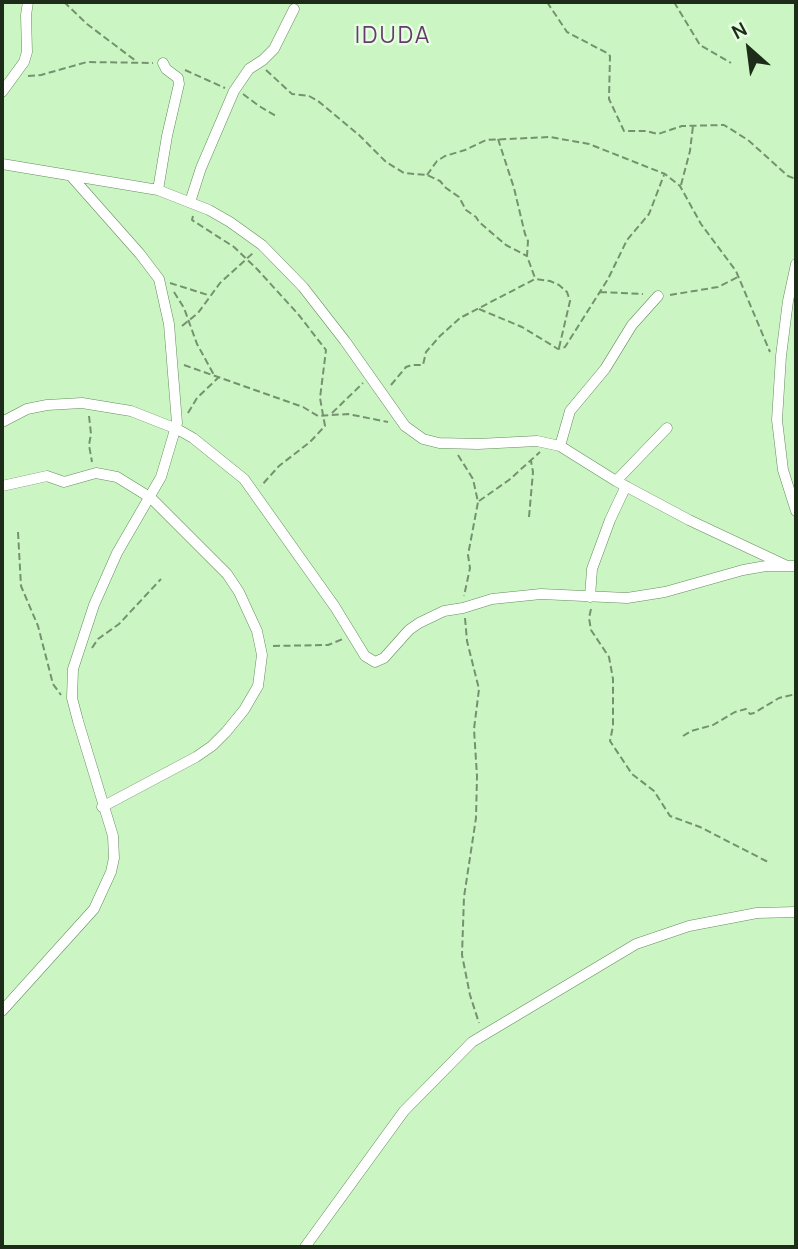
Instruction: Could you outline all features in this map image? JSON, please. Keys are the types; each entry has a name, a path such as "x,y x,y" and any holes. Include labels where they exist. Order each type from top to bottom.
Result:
{"street":[{"path":"2,92 17,73 27,52 27,2"},
{"path":"195,204 201,168 234,91 245,73 274,49 294,9"},
{"path":"158,190 179,84 178,78 166,69 163,63"},
{"path":"2,164 158,190 195,204 230,222 262,245 314,300 405,426 423,439 454,444 537,441 560,446 616,481 689,520 792,566"},
{"path":"2,1011 94,909 107,885 114,858 113,836 87,758 72,698 74,669 94,605 117,553 151,498 164,470 177,426 169,324 160,282 132,244 71,176"},
{"path":"796,264 788,301 777,420 783,470 796,512"},
{"path":"560,446 570,411 605,369 632,325 658,296"},
{"path":"2,422 27,409 82,403 123,409 177,426 244,479 300,556 365,656 374,662 384,658 409,630 444,611 502,597 541,594 640,596 665,592 743,570 792,566"},
{"path":"616,481 667,428"},
{"path":"2,486 47,476 59,481 70,481 96,473 117,477 151,498 232,580 257,631 261,646 258,686 226,733 196,757 102,807"},
{"path":"591,597 592,569 626,486"},
{"path":"305,1247 404,1111 438,1074 482,1035 636,944 689,926 757,914 796,912"}],"path":[{"path":"64,2 87,24 138,62"},
{"path":"547,2 572,36 603,50 610,57 610,99 624,131 659,134 682,126 719,124 731,128 748,140 796,179"},
{"path":"674,2 700,45 731,63"},
{"path":"17,73 35,76 87,62 163,63 181,66 211,83 234,91 276,116"},
{"path":"257,64 292,94 309,96 318,101 386,162 404,173 426,175 440,181 459,197 466,210 479,222 506,245 527,256"},
{"path":"680,186 691,151 693,125"},
{"path":"426,175 437,161 445,156 486,140 550,136 574,140 665,174 680,186 701,224 739,277 780,372"},
{"path":"498,139 514,188 528,241 527,256 535,279"},
{"path":"479,309 522,327 558,349 565,347 600,292 627,240 649,214 665,174"},
{"path":"195,204 192,220 234,247 269,281 326,350 320,398 325,423 322,432 279,466 254,493"},
{"path":"188,321 198,313 210,295 262,245"},
{"path":"600,292 658,296 718,287 739,277"},
{"path":"384,396 400,372 412,365 424,365 426,352 460,318 535,279 559,285 567,292 570,300 558,349"},
{"path":"160,282 210,295"},
{"path":"160,282 175,293 184,308 197,344 217,378"},
{"path":"173,361 303,407 315,415 362,416 405,426"},
{"path":"331,414 370,376"},
{"path":"177,426 194,402 217,378"},
{"path":"82,403 90,423 89,445 96,473"},
{"path":"478,502 503,485 549,443"},
{"path":"444,611 464,596 478,502 473,479 458,456 454,444"},
{"path":"529,517 533,472 531,460"},
{"path":"18,531 21,586 34,616 53,684 64,697 72,698"},
{"path":"91,649 98,639 119,624 161,579"},
{"path":"591,597 590,624 594,636 609,657 614,679 610,741 613,747 632,774 656,794 670,816 700,827 770,863"},
{"path":"463,608 467,641 479,689 474,729 476,818 464,897 462,955 482,1035"},
{"path":"261,646 328,645 343,639 348,628"},
{"path":"683,736 713,725 735,712 746,709 752,714 779,698 796,694"}],"district":[{"name":"IDUDA","path":"393,37"}]}
